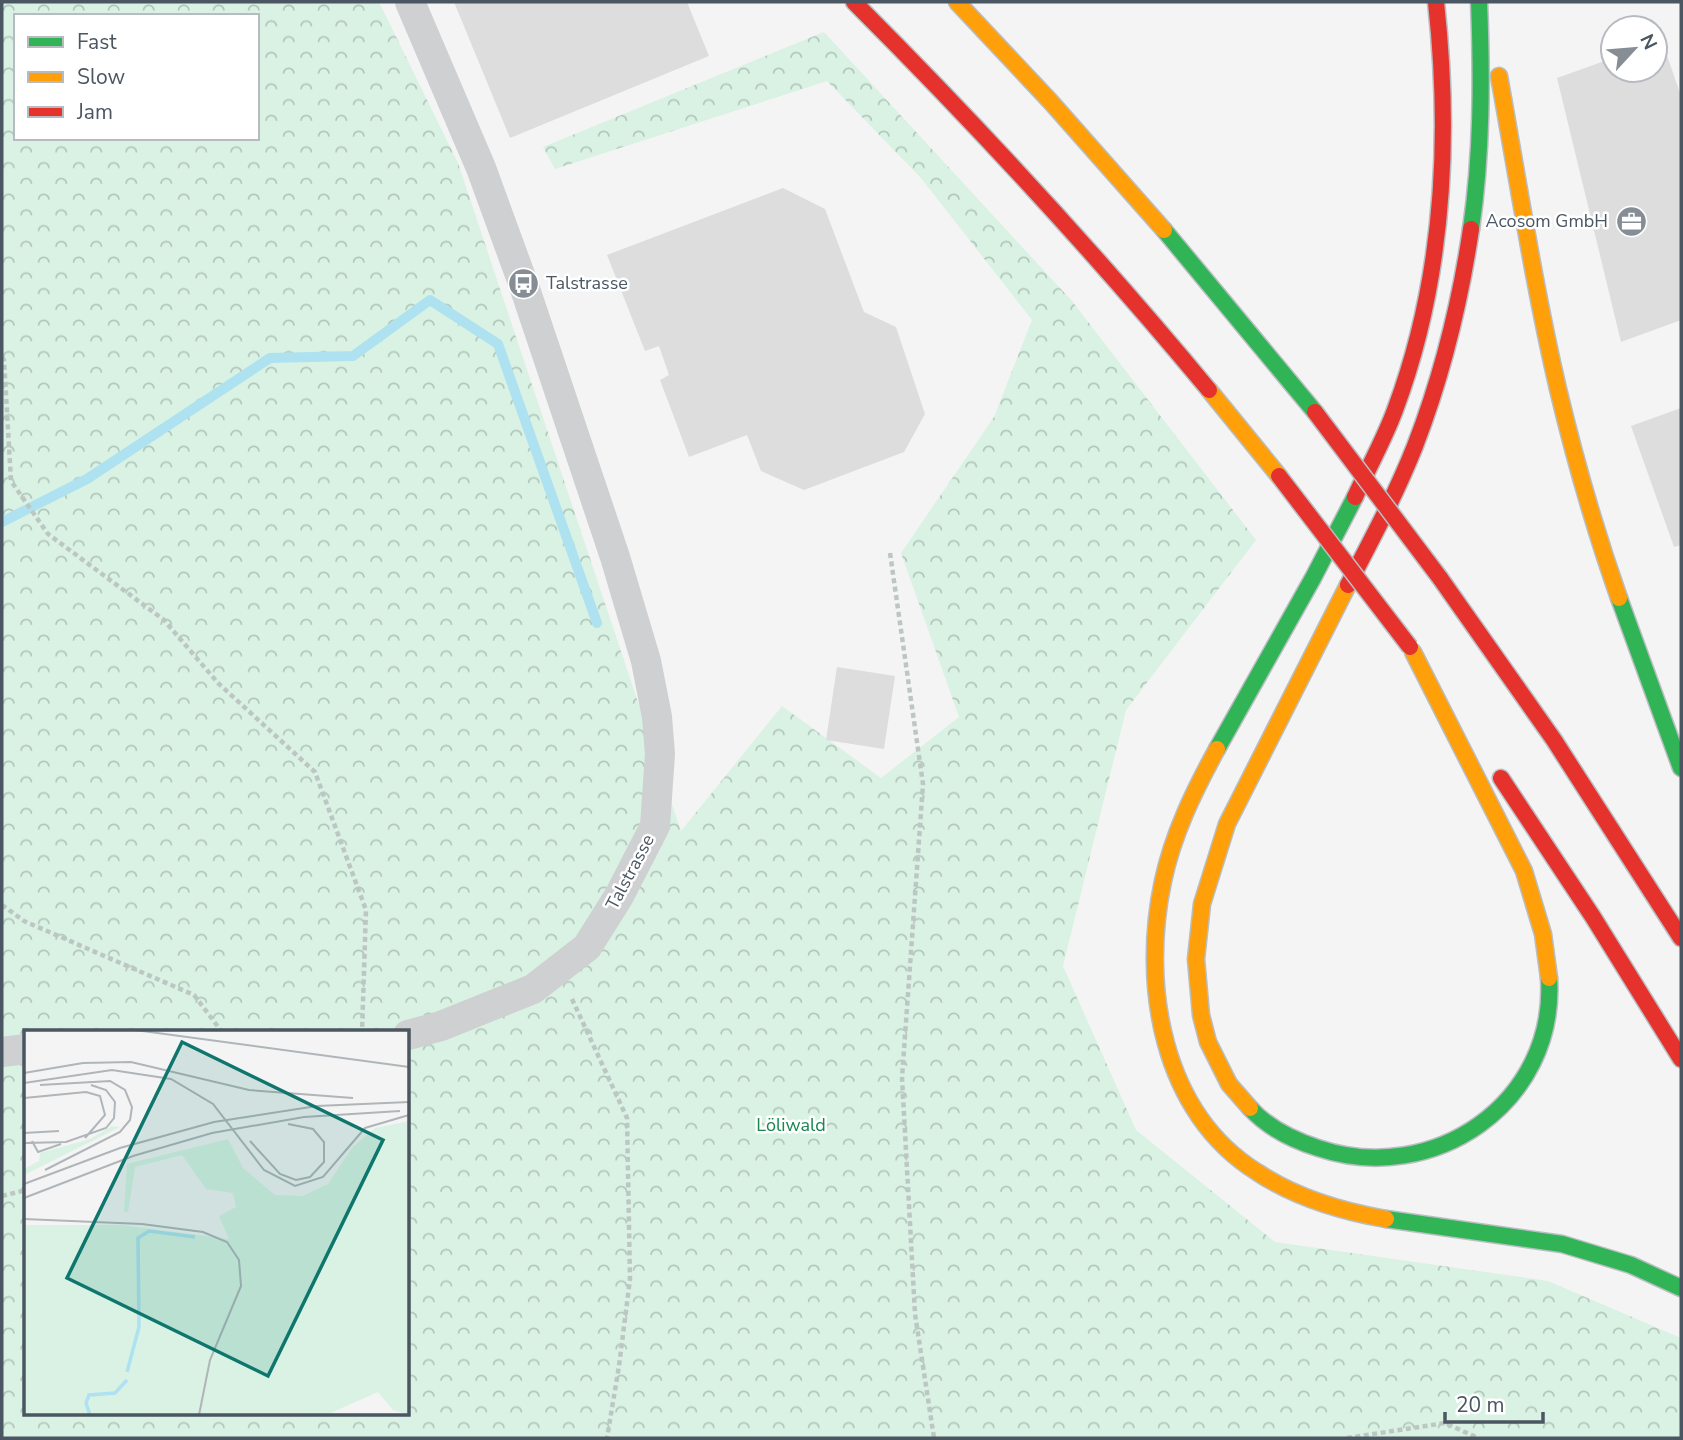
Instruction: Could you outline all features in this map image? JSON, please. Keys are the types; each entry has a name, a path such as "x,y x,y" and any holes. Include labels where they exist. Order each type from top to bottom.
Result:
{"highway":[{"path":"854,2 975,125 1132,299 1279,476 1411,650 1480,748"},
{"path":"957,2 1146,209 1315,412 1440,578 1555,740 1681,938"},
{"path":"1436,2 1443,79 1442,173 1432,267 1414,353 1395,412 1350,509 1211,760 1176,836 1163,880 1154,939 1154,979 1159,1020 1169,1059 1195,1111 1239,1159 1284,1188 1322,1204 1363,1215 1542,1240 1575,1248 1613,1258 1681,1288"},
{"path":"1411,650 1524,871 1545,943 1549,1002 1541,1043 1527,1074 1508,1101 1481,1126 1422,1154 1391,1159 1348,1158 1289,1138 1254,1113 1224,1075 1209,1044 1200,1013 1196,959 1198,924 1208,877 1227,824 1387,508 1406,467 1438,383 1459,300 1474,221 1481,123 1479,2"},
{"path":"1485,2 1533,276 1578,468 1616,592 1681,768"},
{"path":"1494,769 1586,906 1681,1059"}],"street":[{"name":"Talstrasse","path":"410,2 481,168 523,283 615,557 646,661 657,717 660,754 655,826 619,896 587,947 533,989 441,1026 410,1034"},
{"path":"2,1052 24,1049"}],"path":[{"path":"2,356 10,481 48,534 164,620 218,683 315,772 366,909 362,1030"},
{"path":"890,553 923,784 902,1078 915,1314 934,1438"},
{"path":"2,905 24,921 194,995 220,1030"},
{"path":"558,969 628,1118 630,1279 607,1438"},
{"path":"2,1196 24,1190"},
{"path":"1348,1438 1445,1423 1478,1438"}],"green space":[{"name":"Löliwald","path":"2,2 379,2 458,163 681,831 782,706 881,778 959,717 901,553 994,417 1032,320 921,178 827,81 555,169 543,147 824,32 1072,301 1256,540 1126,710 1063,966 1136,1130 1275,1242 1548,1281 1681,1338 1681,1438 2,1438"}],"building":[{"path":"454,2 687,2 709,56 510,138"},
{"path":"1669,61 1681,96 1681,320 1621,342 1557,78 1599,63 1599,84 1669,84"},
{"path":"783,188 825,209 864,312 896,327 925,414 904,452 804,490 761,471 747,435 689,457 660,380 669,375 659,346 645,351 607,255"},
{"path":"1681,408 1681,545 1674,547 1631,426"},
{"path":"837,667 895,676 884,749 826,740"}],"waterway":[{"path":"2,522 87,479 270,358 353,356 430,300 498,344 597,623"}],"traffic: fast":[{"path":"1471,229 1480,116 1479,2"},
{"path":"1164,230 1315,412"},
{"path":"1217,749 1355,497"},
{"path":"1619,598 1681,768"},
{"path":"1250,1108 1273,1127 1299,1141 1361,1157 1404,1155 1444,1144 1480,1125 1510,1097 1532,1063 1546,1023 1549,978"},
{"path":"1386,1219 1562,1244 1631,1265 1681,1288"}],"traffic: slow":[{"path":"957,2 1050,101 1164,230"},
{"path":"1499,76 1549,350 1571,442 1619,598"},
{"path":"1209,390 1279,476"},
{"path":"1250,1108 1229,1084 1208,1042 1201,1015 1196,959 1202,904 1227,824 1348,585"},
{"path":"1413,652 1524,871 1543,934 1549,978"},
{"path":"1217,749 1192,797 1172,846 1157,921 1155,961 1158,1003 1166,1043 1179,1081 1199,1116 1224,1146 1257,1172 1287,1189 1319,1202 1386,1219"}],"traffic: jam":[{"path":"854,2 1036,192 1209,390"},
{"path":"1355,497 1391,421 1411,361 1433,260 1443,157 1441,54 1436,2"},
{"path":"1348,585 1400,481 1425,420 1449,339 1471,229"},
{"path":"1315,412 1440,578"},
{"path":"1279,476 1410,647"},
{"path":"1440,578 1554,740 1681,938"},
{"path":"1501,778 1593,917 1681,1059"}],"place":[{"name":"Acosom GmbH","path":"1631,221"},
{"name":"Talstrasse","path":"523,283"}]}
